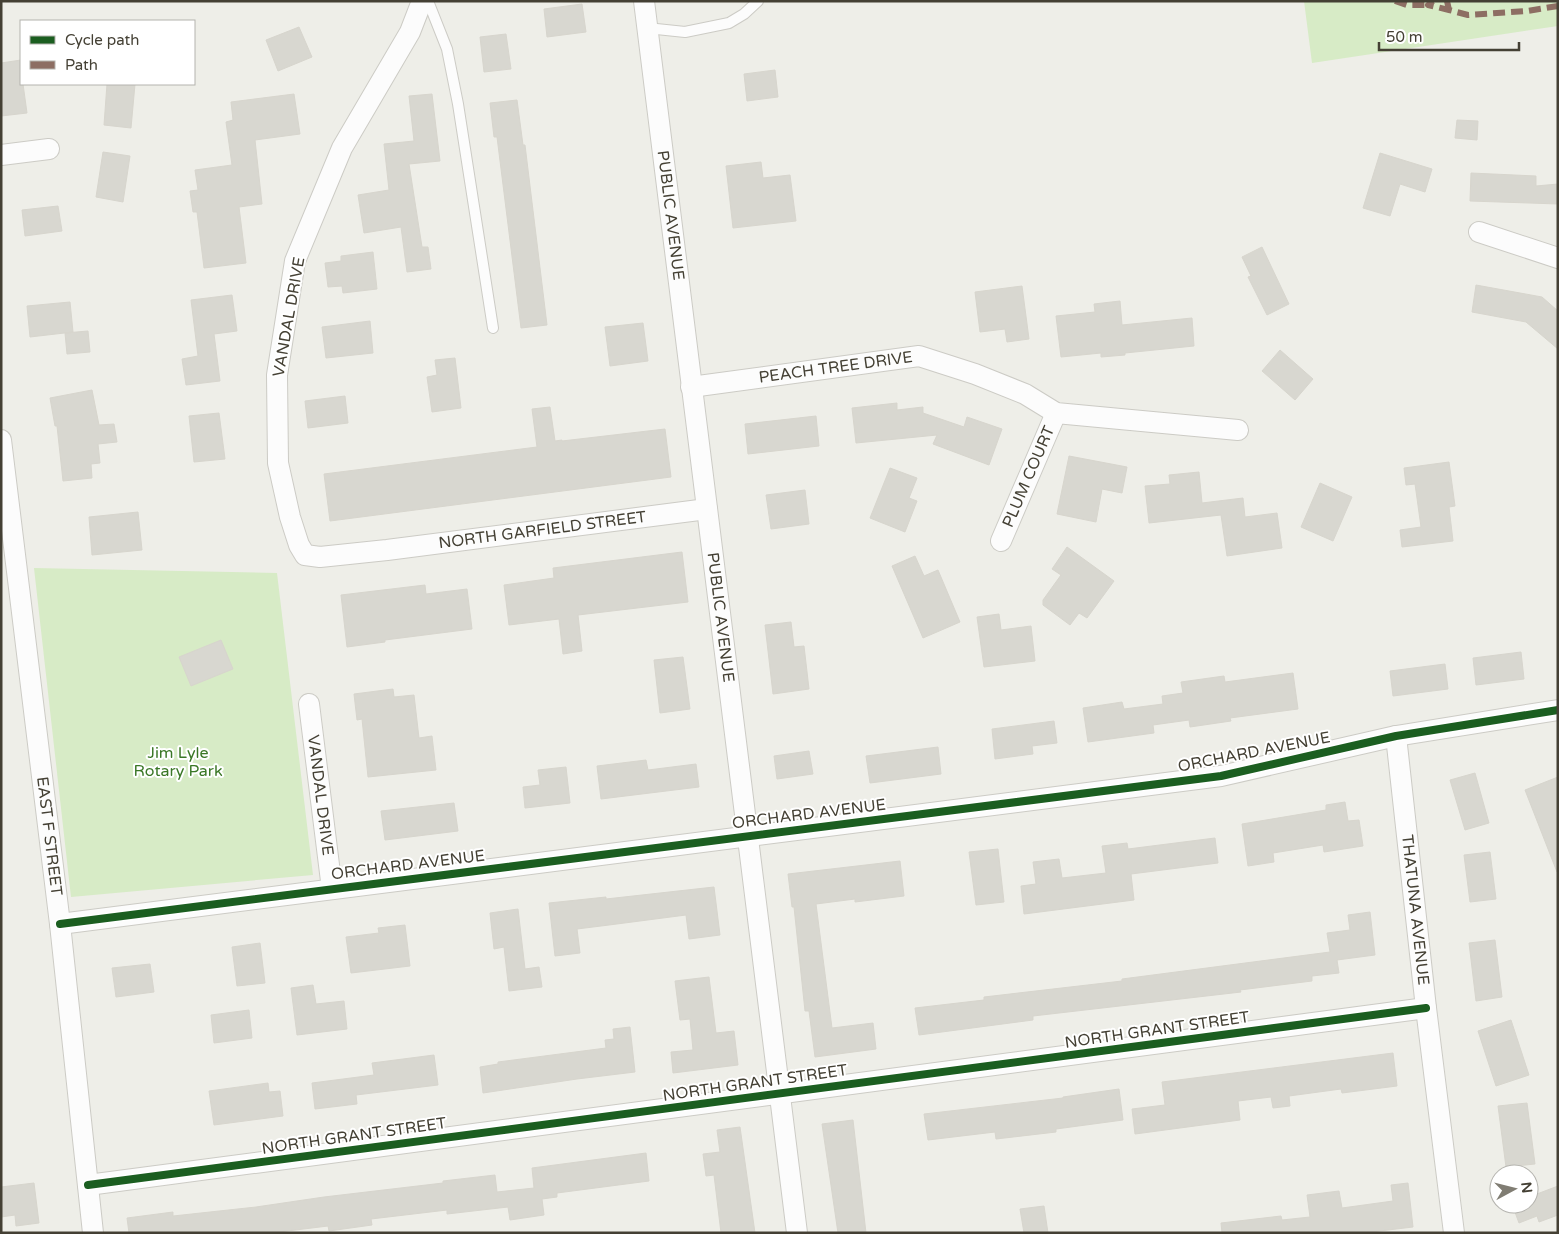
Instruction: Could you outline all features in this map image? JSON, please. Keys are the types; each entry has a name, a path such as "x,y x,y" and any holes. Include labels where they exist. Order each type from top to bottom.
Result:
{"street":[{"name":"VANDAL DRIVE","path":"376,551 320,557 305,554 299,545 290,517 278,463 277,375 295,261 342,148 410,32 422,1"},
{"name":"PUBLIC AVENUE","path":"644,1 797,1233"},
{"path":"1,155 49,149"},
{"path":"1480,232 1558,258"},
{"name":"PEACH TREE DRIVE","path":"692,387 919,356 975,374 1025,394 1056,413 1238,430"},
{"name":"PLUM COURT","path":"1001,541 1056,413"},
{"name":"EAST F STREET","path":"1,440 8,561 60,924 93,1233"},
{"name":"NORTH GARFIELD STREET","path":"376,551 707,510"},
{"name":"VANDAL DRIVE","path":"309,704 332,889"},
{"name":"ORCHARD AVENUE","path":"60,924 1221,776 1396,736 1558,710"},
{"name":"THATUNA AVENUE","path":"1396,736 1426,1008 1454,1233"},
{"name":"NORTH GRANT STREET","path":"88,1185 1426,1008"}],"lane":[{"path":"428,1 447,49 458,104 493,328"},
{"path":"647,28 685,32 729,23 744,14 758,1"}],"green space":[{"path":"1304,1 1558,1 1558,26 1312,63"},
{"name":"Jim Lyle Rotary Park","path":"34,568 277,573 313,875 71,897"}],"building":[{"path":"582,4 586,32 547,37 544,9"},
{"path":"299,27 312,57 278,71 266,40"},
{"path":"506,34 511,69 484,72 480,37"},
{"path":"20,60 20,85 23,85 27,113 1,116 1,63"},
{"path":"775,70 778,97 747,101 744,74"},
{"path":"107,85 135,85 131,128 104,125"},
{"path":"294,94 300,134 255,140 262,204 239,207 246,263 204,268 197,212 193,212 190,191 198,190 195,170 232,165 226,122 233,120 231,102"},
{"path":"432,94 440,161 409,164 422,247 428,247 431,269 407,272 401,227 364,233 358,195 389,190 384,144 414,141 409,96"},
{"path":"517,100 523,145 525,145 547,325 521,328 497,137 494,137 490,103"},
{"path":"1457,120 1478,121 1477,140 1455,138"},
{"path":"103,152 130,156 123,202 96,197"},
{"path":"1380,153 1432,169 1425,192 1400,184 1390,216 1363,208"},
{"path":"761,162 763,178 790,175 796,221 733,228 726,166"},
{"path":"1471,173 1536,176 1536,186 1558,184 1558,204 1470,201"},
{"path":"58,206 62,231 25,236 22,210"},
{"path":"1262,247 1289,304 1267,315 1248,277 1251,276 1242,257"},
{"path":"373,252 377,289 343,293 342,286 328,287 325,263 341,261 341,256"},
{"path":"1476,285 1542,297 1558,311 1558,349 1526,322 1472,312"},
{"path":"1022,286 1029,339 1007,342 1005,329 980,332 975,292"},
{"path":"232,295 237,331 214,334 220,381 186,385 182,359 198,356 191,300"},
{"path":"1120,301 1122,325 1192,318 1194,346 1101,357 1101,353 1061,357 1056,316 1095,312 1094,304"},
{"path":"70,302 73,332 30,337 27,306"},
{"path":"370,321 373,353 326,358 322,327"},
{"path":"643,323 648,361 610,366 605,327"},
{"path":"88,331 90,352 67,354 65,333"},
{"path":"1280,350 1313,379 1295,400 1262,371"},
{"path":"455,358 461,408 432,412 427,377 437,375 435,360"},
{"path":"92,390 99,425 114,424 117,442 98,444 100,463 91,464 92,478 63,481 57,426 55,426 50,398"},
{"path":"345,396 348,423 308,428 305,401"},
{"path":"897,403 897,410 923,407 923,413 964,427 967,417 1002,429 989,465 933,444 937,435 856,443 852,408"},
{"path":"550,407 555,441 665,429 671,477 330,521 324,474 537,447 532,409"},
{"path":"219,413 225,459 194,462 189,416"},
{"path":"816,416 819,446 748,454 745,424"},
{"path":"1069,456 1127,467 1122,493 1102,489 1096,522 1057,514"},
{"path":"1449,462 1455,506 1449,507 1453,541 1402,547 1400,530 1421,527 1415,484 1406,485 1404,468"},
{"path":"890,468 917,478 909,498 917,501 905,532 870,518"},
{"path":"1199,472 1202,503 1243,498 1245,517 1277,513 1282,548 1227,556 1221,515 1149,523 1145,486 1170,484 1169,475"},
{"path":"1320,483 1352,497 1333,541 1301,527"},
{"path":"805,490 809,524 771,529 766,495"},
{"path":"138,512 142,550 92,555 89,517"},
{"path":"1067,547 1114,581 1087,618 1079,613 1070,625 1043,605 1043,600 1061,575 1052,569"},
{"path":"682,552 688,602 578,615 582,651 563,654 559,619 509,625 504,585 554,578 553,568"},
{"path":"915,556 924,576 938,570 960,622 923,638 892,566"},
{"path":"425,585 426,594 467,589 472,629 385,640 385,642 347,647 341,595"},
{"path":"999,614 1001,630 1031,626 1035,661 984,667 977,617"},
{"path":"791,622 794,647 804,646 809,689 773,694 765,625"},
{"path":"221,640 233,669 191,686 179,657"},
{"path":"1521,652 1524,679 1476,685 1473,658"},
{"path":"683,657 690,709 660,713 654,660"},
{"path":"1445,664 1448,689 1393,696 1390,671"},
{"path":"1293,673 1298,709 1230,718 1231,721 1190,727 1189,720 1153,725 1154,733 1088,742 1083,708 1122,702 1124,709 1163,704 1162,696 1183,693 1181,682 1224,676 1225,682"},
{"path":"393,689 394,697 414,695 419,738 432,736 436,770 368,777 362,719 357,720 354,694"},
{"path":"1054,721 1057,743 1032,746 1033,754 995,759 992,729"},
{"path":"938,747 941,774 870,783 866,756"},
{"path":"809,751 813,774 777,779 774,756"},
{"path":"646,760 648,770 696,764 699,787 601,799 597,766"},
{"path":"566,767 570,803 525,808 523,787 540,785 538,770"},
{"path":"1475,773 1489,823 1465,830 1450,780"},
{"path":"1558,777 1558,872 1557,872 1525,790"},
{"path":"1345,802 1348,821 1359,820 1363,846 1324,852 1323,845 1273,853 1274,862 1248,866 1242,824 1326,810 1326,805"},
{"path":"454,803 458,831 385,840 381,811"},
{"path":"1215,838 1218,863 1131,874 1134,900 1024,914 1021,886 1036,884 1033,862 1059,859 1062,878 1106,873 1102,846 1127,843 1128,849"},
{"path":"998,849 1004,902 976,905 969,852"},
{"path":"1490,852 1496,899 1470,902 1464,855"},
{"path":"900,861 904,896 855,902 855,899 816,904 832,1028 873,1023 876,1049 815,1057 809,1011 805,1011 794,907 792,907 788,874"},
{"path":"714,887 720,935 689,939 686,915 577,929 580,953 555,956 549,903 606,897 606,899"},
{"path":"518,909 525,969 539,967 542,987 509,991 504,947 494,949 490,913"},
{"path":"1370,912 1375,955 1337,960 1339,973 1312,976 1312,981 1240,990 1241,992 1033,1016 1033,1020 919,1035 915,1008 984,1000 984,997 1122,981 1122,979 1330,952 1327,933 1350,930 1348,915"},
{"path":"405,925 410,966 351,973 346,937 379,933 378,928"},
{"path":"1495,940 1502,997 1476,1001 1469,943"},
{"path":"260,943 265,983 237,986 232,947"},
{"path":"150,964 154,992 116,997 112,968"},
{"path":"709,977 716,1033 734,1031 738,1065 673,1073 671,1052 693,1050 690,1019 680,1020 675,981"},
{"path":"313,985 316,1004 344,1001 347,1029 297,1035 291,988"},
{"path":"249,1010 252,1038 214,1043 211,1015"},
{"path":"1511,1020 1529,1075 1496,1086 1478,1031"},
{"path":"630,1027 635,1072 483,1093 480,1067 498,1064 498,1062 606,1048 605,1040 614,1039 613,1029"},
{"path":"1393,1053 1397,1086 1342,1093 1341,1089 1289,1096 1290,1106 1273,1108 1271,1097 1238,1101 1240,1120 1135,1134 1132,1109 1165,1105 1162,1082"},
{"path":"434,1055 438,1085 356,1095 357,1104 315,1109 312,1083 374,1075 372,1063"},
{"path":"268,1083 269,1092 280,1091 283,1116 214,1125 209,1091"},
{"path":"1119,1089 1123,1120 1056,1129 1056,1132 996,1139 995,1132 928,1140 924,1114 1063,1098"},
{"path":"1527,1103 1535,1164 1506,1164 1498,1106"},
{"path":"853,1120 866,1233 838,1233 822,1124"},
{"path":"740,1127 755,1233 721,1233 714,1175 706,1176 703,1154 720,1152 717,1130"},
{"path":"646,1153 649,1181 557,1193 557,1197 542,1199 544,1215 510,1220 508,1207 447,1214 447,1210 371,1219 372,1225 329,1231 328,1226 271,1233 129,1233 127,1218 173,1212 173,1216 256,1207 495,1175 497,1192 534,1188 532,1168"},
{"path":"34,1183 39,1223 16,1226 15,1215 1,1217 1,1187"},
{"path":"1408,1183 1413,1227 1363,1233 1222,1233 1221,1223 1281,1216 1282,1220 1310,1217 1307,1195 1339,1191 1342,1208 1393,1201 1391,1185"},
{"path":"1558,1186 1558,1215 1539,1222 1537,1216 1519,1223 1516,1214 1539,1214 1539,1193"},
{"path":"1044,1206 1048,1233 1024,1233 1020,1209"}],"marked path":[{"path":"1395,1 1407,5 1428,5"},
{"path":"1433,1 1428,5 1449,10"},
{"path":"1447,1 1449,10 1468,15 1527,11 1558,6"}],"cycle path":[{"path":"60,924 1221,776 1396,736 1558,710"},
{"path":"88,1185 1426,1008"}]}
